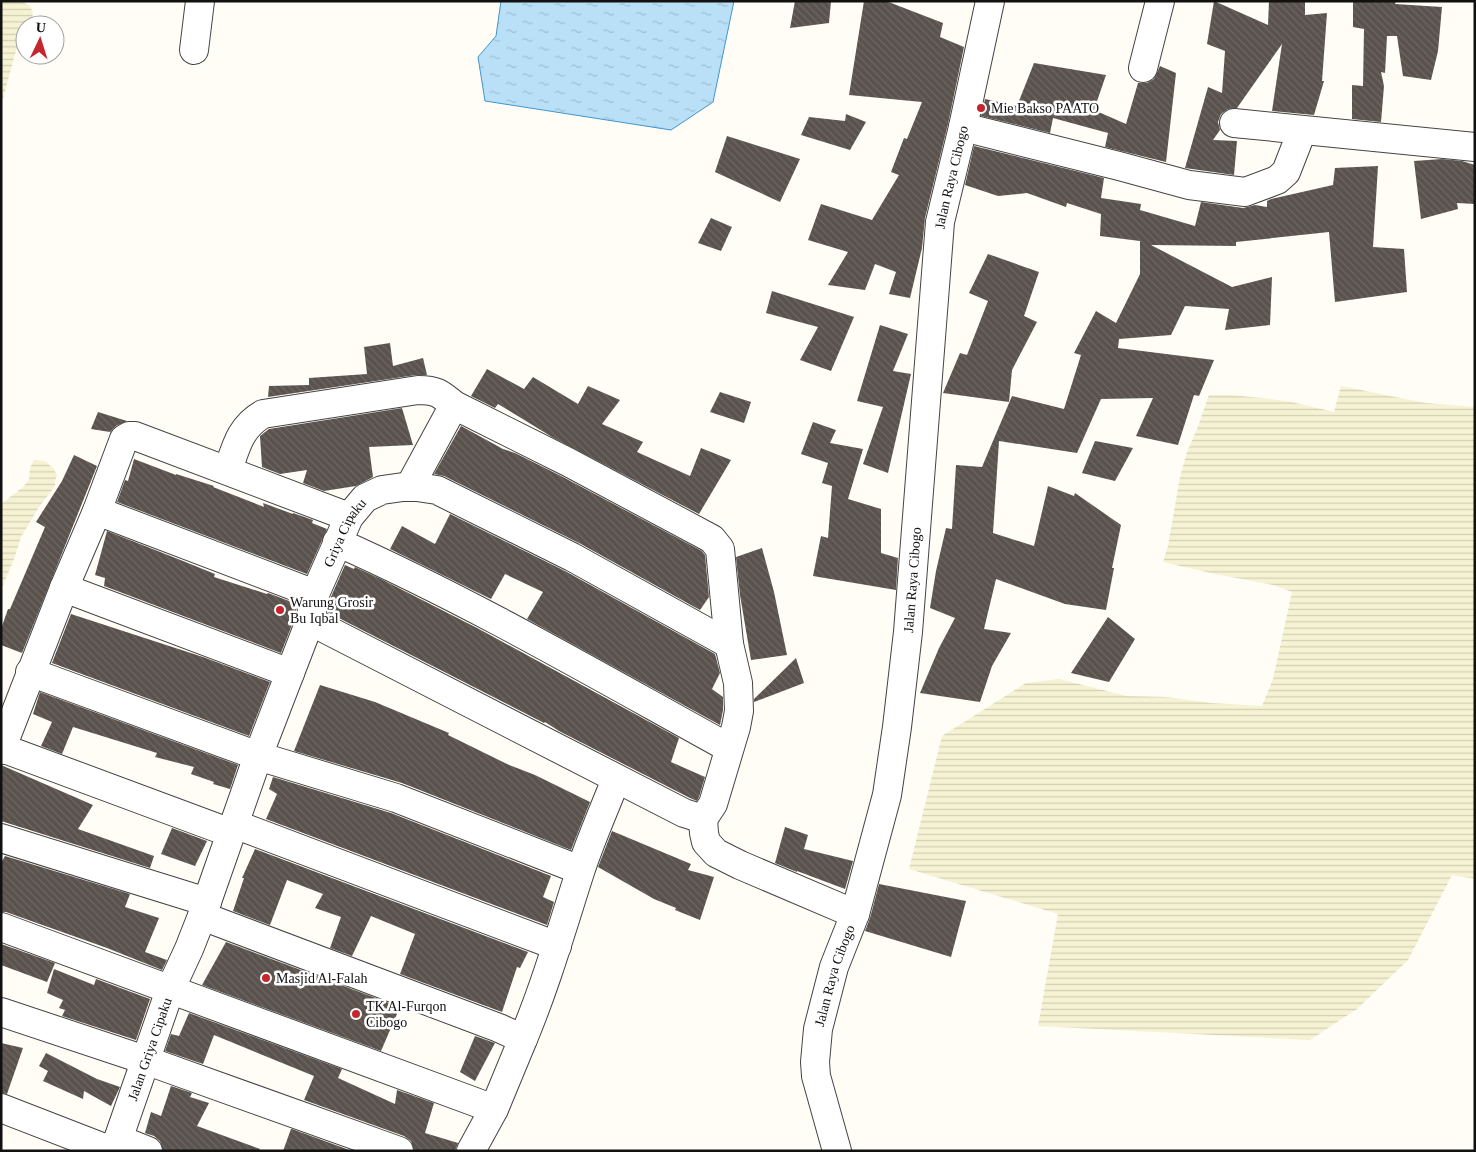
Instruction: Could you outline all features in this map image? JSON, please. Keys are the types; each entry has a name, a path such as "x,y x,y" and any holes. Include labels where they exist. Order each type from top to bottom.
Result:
{"street":[{"path":"194,50 200,1"},
{"name":"Jalan Raya Cibogo","path":"838,1151 816,1076 815,1062 818,1029 834,968 855,914 887,795 908,632 940,222 990,1"},
{"path":"1143,68 1160,1"},
{"path":"1234,123 1475,146"},
{"path":"963,127 1189,185 1245,192 1277,180 1286,172 1302,130"},
{"path":"228,470 244,430 263,414 418,390 430,390 440,393 454,405 568,462 712,539 720,549 729,644 738,683 739,711 714,804 703,819 706,842 716,853 740,865 855,914"},
{"path":"410,486 454,405"},
{"path":"349,517 228,470 135,436 128,436 124,439 97,511 30,672 2,749 233,828 557,946"},
{"name":"Griya Cipaku","path":"189,949 258,756 310,621 315,594 349,517 359,504 373,494 382,490 410,486 437,490 572,557 729,644"},
{"path":"97,511 315,594"},
{"path":"337,542 379,560 479,612 730,748"},
{"path":"64,588 290,673"},
{"path":"310,621 616,779 684,813 703,819"},
{"path":"30,672 258,756 396,798 580,870"},
{"path":"471,1151 494,1109 534,1012 557,946 580,870 616,779"},
{"path":"1,838 204,909 523,1039"},
{"path":"1,927 494,1109"},
{"name":"Jalan Griya Cipaku","path":"115,1147 170,990 189,949"},
{"path":"1,1012 145,1060 398,1151"},
{"path":"1,1108 115,1147 148,1151"}],"shaded area":[{"path":"1,1 20,1 29,5 33,15 15,15 15,54 1,106"},
{"path":"1341,386 1426,403 1475,407 1475,879 1452,875 1408,960 1357,1009 1310,1040 1038,1026 1058,914 909,869 942,736 1026,683 1059,679 1127,696 1167,697 1211,703 1262,706 1273,679 1292,592 1273,585 1163,562 1168,546 1180,477 1187,452 1209,395 1232,395 1292,402 1334,412"},
{"path":"34,460 45,461 53,468 57,475 55,486 39,507 21,537 1,590 1,504 29,480 30,468"}],"water":[{"path":"501,1 734,1 713,102 671,130 485,101 478,57 496,36"}],"building":[{"path":"795,1 831,1 829,23 790,28"},
{"path":"864,1 886,1 943,23 940,37 964,47 948,124 925,218 922,248 910,298 889,294 896,272 875,264 865,290 828,285 848,252 808,240 821,204 872,220 899,175 891,172 904,138 907,139 922,102 849,95"},
{"path":"1214,1 1268,25 1269,1 1305,1 1305,15 1327,13 1322,81 1324,81 1314,115 1272,111 1282,44 1237,108 1228,109 1221,114 1218,122 1220,130 1213,140 1237,141 1234,175 1185,168 1208,87 1222,93 1225,51 1207,44"},
{"path":"1353,1 1396,1 1395,4 1442,7 1438,51 1431,80 1403,76 1397,36 1387,36 1385,73 1381,72 1384,86 1381,122 1352,119 1352,85 1363,86 1364,29 1353,27"},
{"path":"1034,63 1106,75 1094,110 1126,124 1138,83 1147,83 1154,79 1160,66 1176,73 1166,162 1105,147 1108,133 1053,118 1050,133 981,116 985,99 1017,106"},
{"path":"846,114 866,122 850,150 801,135 809,117 845,121"},
{"path":"727,136 800,159 780,202 715,172"},
{"path":"974,146 1104,178 1101,198 1141,204 1140,210 1195,226 1201,202 1243,208 1255,205 1267,207 1267,201 1271,199 1333,185 1335,168 1378,166 1373,247 1404,249 1407,292 1335,302 1329,232 1236,242 1236,246 1151,245 1232,287 1272,277 1270,325 1225,330 1229,309 1185,306 1171,335 1119,339 1118,348 1214,360 1199,396 1194,395 1178,445 1136,436 1153,398 1101,399 1077,453 999,441 993,533 1034,546 1048,486 1074,496 1075,493 1121,525 1106,610 1065,604 996,579 984,629 1011,633 992,666 980,702 920,693 939,648 955,618 930,608 946,528 952,529 956,465 982,467 1012,396 1064,409 1081,355 1074,353 1096,311 1116,323 1140,274 1140,241 1100,236 1101,214 1067,203 1066,207 1027,193 998,196 965,185"},
{"path":"1442,159 1462,161 1475,165 1475,204 1457,203 1458,209 1421,219 1414,161"},
{"path":"711,218 732,227 721,251 698,243"},
{"path":"988,254 1039,272 1024,316 1037,322 1012,370 1009,402 943,393 960,353 967,355 988,301 969,293"},
{"path":"772,291 854,317 831,371 800,360 818,327 766,313"},
{"path":"880,325 908,334 893,371 911,374 888,473 863,464 883,407 857,401"},
{"path":"390,343 393,366 423,358 427,375 416,375 268,397 269,386 309,385 309,378 367,374 364,347"},
{"path":"487,369 524,389 533,377 578,404 588,386 620,400 602,424 643,442 637,452 690,476 701,448 731,460 699,514 552,437 498,404 495,408 471,396"},
{"path":"720,392 751,402 744,423 710,412"},
{"path":"402,408 413,445 369,447 373,477 356,486 324,491 303,483 307,470 280,474 262,467 260,436 269,429"},
{"path":"98,412 127,421 116,426 110,432 91,429"},
{"path":"813,422 836,430 830,443 863,449 848,499 881,509 881,553 898,558 896,590 813,576 821,536 828,538 832,486 822,483 828,463 801,454"},
{"path":"461,426 503,449 561,476 702,551 705,555 709,597 700,610 579,543 444,476 434,474"},
{"path":"1095,441 1133,448 1115,481 1082,473"},
{"path":"74,455 97,466 22,653 1,645 1,629 45,527 36,522 62,481"},
{"path":"134,459 176,475 214,486 264,507 263,503 313,520 312,523 327,529 307,574 117,502 125,480 128,481"},
{"path":"450,514 565,571 715,654 720,673 712,689 723,697 720,725 527,619 543,592 505,574 491,599 390,549 402,526 435,544"},
{"path":"107,531 215,574 214,577 297,604 295,617 281,653 104,586 105,578 95,575"},
{"path":"762,548 774,592 787,655 751,660 740,595 736,557"},
{"path":"345,565 354,569 355,567 381,579 479,629 679,738 671,762 705,777 697,801 327,612 330,599"},
{"path":"71,614 203,657 270,682 249,736 52,663"},
{"path":"1108,617 1135,639 1109,682 1071,673"},
{"path":"796,658 804,683 754,702 754,699"},
{"path":"320,685 375,702 449,733 448,735 507,764 535,775 590,802 571,850 402,783 294,751"},
{"path":"40,692 238,765 230,789 191,774 194,767 155,757 157,753 73,727 62,754 41,746 52,722 33,714"},
{"path":"1,765 93,805 78,829 154,856 150,868 1,821"},
{"path":"273,777 391,813 551,876 543,897 554,902 547,925 266,819 277,794 269,789"},
{"path":"785,827 808,835 804,849 853,861 845,889 775,863"},
{"path":"172,828 207,841 195,866 161,854"},
{"path":"612,831 691,864 688,870 714,877 700,920 675,910 676,908 654,899 598,867"},
{"path":"255,849 528,952 520,968 517,967 502,1012 400,974 415,934 371,916 352,956 330,948 341,917 315,908 323,894 287,880 270,925 233,911 244,878 242,878"},
{"path":"5,856 130,894 125,907 159,918 145,952 167,960 162,970 107,948 6,912 1,912 1,863"},
{"path":"879,884 966,901 951,957 865,931"},
{"path":"226,942 400,1007 381,1051 202,985"},
{"path":"1,944 55,963 47,982 1,965"},
{"path":"54,969 94,985 96,979 150,999 136,1040 62,1016 65,1010 59,1008 63,1000 47,993"},
{"path":"189,1013 342,1069 338,1078 395,1104 397,1090 434,1103 425,1133 458,1143 455,1151 414,1151 411,1141 404,1136 304,1100 314,1076 214,1035 203,1064 165,1051 171,1034 179,1036"},
{"path":"475,1036 495,1043 475,1081 460,1072"},
{"path":"1,1043 23,1048 7,1094 1,1093"},
{"path":"46,1053 97,1079 120,1087 111,1106 84,1091 83,1099 43,1081 48,1071 39,1066"},
{"path":"171,1086 192,1093 190,1097 209,1103 197,1126 260,1149 259,1151 163,1151 160,1141 154,1136 145,1133 151,1112 161,1116"},
{"path":"292,1129 352,1151 283,1151"}],"place":[{"name":"Mie Bakso PAATO","path":"981,108"},
{"name":"Warung Grosir Bu Iqbal","path":"280,610"},
{"name":"Masjid Al-Falah","path":"266,978"},
{"name":"TK Al-Furqon Cibogo","path":"356,1014"}]}
